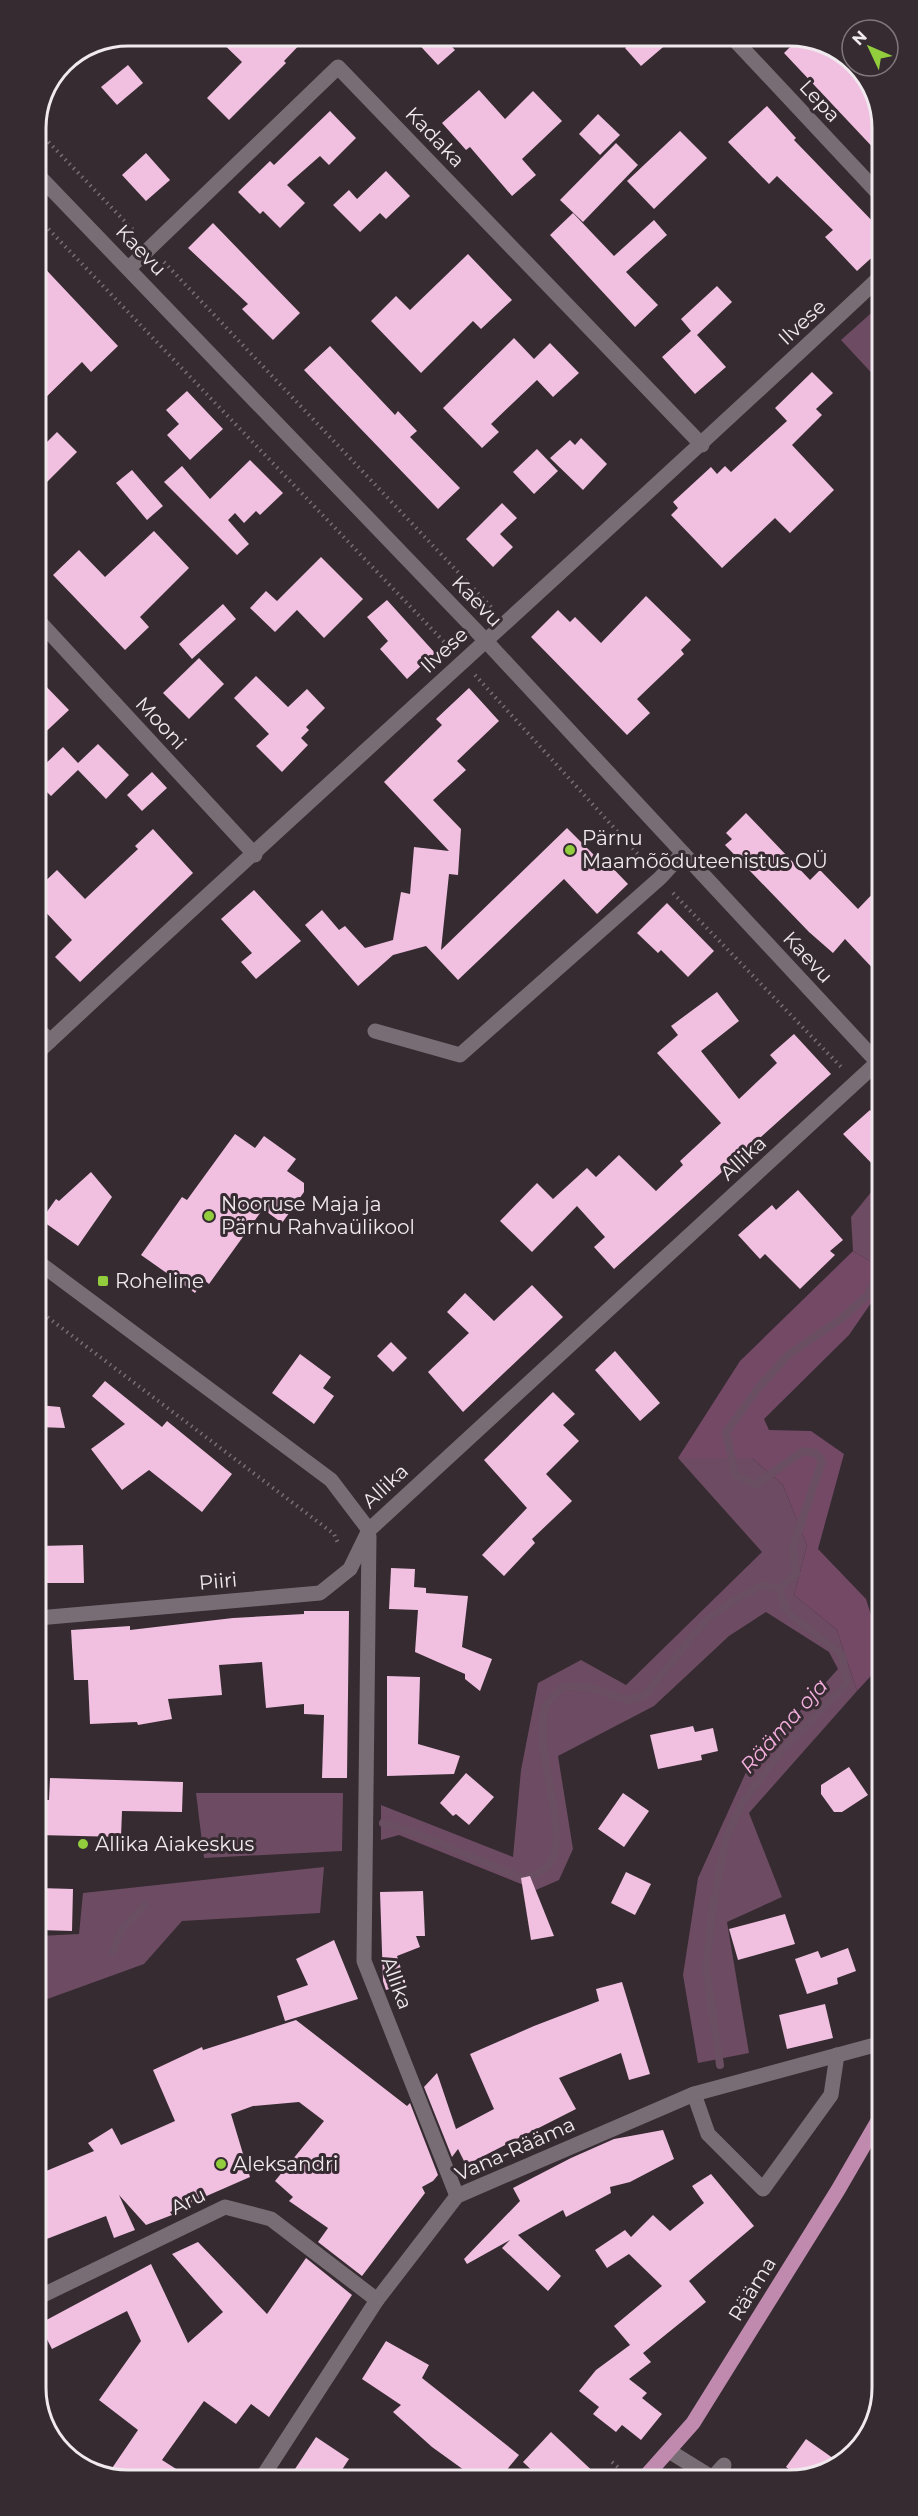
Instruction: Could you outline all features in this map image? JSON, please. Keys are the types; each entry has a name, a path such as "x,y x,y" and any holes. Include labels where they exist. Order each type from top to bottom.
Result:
{"main road":[{"name":"Rääma","path":"652,2470 693,2424 872,2131"}],"street":[{"name":"Lepa","path":"741,47 872,187"},
{"name":"Kadaka","path":"129,268 338,67 702,445"},
{"name":"Kaevu","path":"47,184 485,640 872,1055"},
{"name":"Ilvese","path":"47,1044 872,287"},
{"name":"Mooni","path":"47,630 255,855"},
{"path":"375,1031 459,1055 660,878 683,853"},
{"path":"47,1038 50,1041"},
{"name":"Allika","path":"457,2196 364,1961 369,1530 872,1068"},
{"path":"46,1268 331,1480 369,1530"},
{"name":"Piiri","path":"46,1617 320,1593 350,1569 369,1530"},
{"name":"Vana-Rääma","path":"267,2469 377,2300 457,2196 694,2094 872,2046"},
{"path":"694,2094 708,2134 763,2189 831,2095 837,2055"},
{"name":"Aru","path":"46,2294 225,2206 271,2219 377,2300"},
{"path":"669,2451 700,2470"},
{"path":"719,2470 724,2465"}],"path":[{"path":"46,1316 334,1534 350,1569"},
{"path":"612,2462 620,2469"}],"shaded area":[{"path":"872,312 872,373 841,340"},
{"path":"872,1191 872,1262 853,1251 851,1217"},
{"path":"853,1251 872,1262 872,1302 849,1335 764,1419 769,1430 811,1431 844,1454 818,1549 866,1599 872,1618 872,1675 857,1691 837,1630 794,1595 807,1546 783,1485 752,1458 678,1458 740,1361"},
{"path":"678,1458 752,1458 783,1485 807,1546 794,1595 837,1630 857,1691 749,1813 782,1897 727,1922 749,2053 698,2063 683,1975 698,1878 747,1770 838,1669 829,1652 766,1612 729,1636 654,1706 558,1756 573,1849 559,1880 536,1890 399,1835 381,1840 381,1805 513,1857 521,1770 538,1683 581,1660 626,1685 762,1552"},
{"path":"196,1793 343,1793 342,1851 204,1858"},
{"path":"324,1867 320,1913 182,1921 144,1964 46,1999 46,1936 79,1934 83,1893"}],"building":[{"path":"226,46 298,46 284,61 286,63 229,120 207,98 242,62"},
{"path":"421,46 452,46 455,50 438,65"},
{"path":"626,47 663,47 641,66 625,48"},
{"path":"790,47 805,48 821,53 840,65 840,78 854,78 858,83 869,108 872,147 784,53"},
{"path":"128,65 143,83 117,105 101,87"},
{"path":"479,90 505,119 533,91 562,121 522,159 536,175 512,196 470,147 466,150 442,123"},
{"path":"767,106 796,138 794,140 872,221 872,257 857,271 825,237 833,230 777,176 769,184 728,142"},
{"path":"330,111 356,138 329,165 320,156 287,185 305,203 280,228 263,211 260,214 238,192 270,161 274,165"},
{"path":"598,114 620,135 600,155 579,134"},
{"path":"680,131 707,158 654,209 627,181"},
{"path":"616,143 638,165 583,222 560,200"},
{"path":"146,153 170,180 146,201 122,175"},
{"path":"386,171 410,196 386,219 380,213 360,232 333,205 349,190 357,199"},
{"path":"573,213 614,256 654,220 667,235 626,272 658,305 635,327 550,235"},
{"path":"213,223 300,313 273,340 242,309 248,304 188,248"},
{"path":"468,254 512,300 481,329 473,321 421,373 371,321 396,296 410,310"},
{"path":"47,271 118,346 91,372 82,362 47,396"},
{"path":"717,286 732,302 697,335 726,367 695,394 662,357 691,331 681,319"},
{"path":"514,338 534,359 550,343 579,373 553,397 537,380 491,424 499,432 482,448 443,408"},
{"path":"330,346 395,415 398,411 417,431 410,437 460,488 438,509 304,370"},
{"path":"812,372 833,393 816,409 822,415 792,445 834,490 790,533 775,518 722,568 671,515 678,508 673,502 711,467 717,474 725,466 731,472 787,421 775,408"},
{"path":"187,391 223,429 190,460 167,435 179,424 166,410"},
{"path":"57,432 77,452 47,482 47,442"},
{"path":"581,438 607,464 583,490 550,458 570,440 575,445"},
{"path":"537,449 558,471 534,494 513,472"},
{"path":"250,460 283,493 260,515 256,511 244,523 235,513 228,520 249,544 237,555 164,482 182,466 210,499"},
{"path":"132,470 163,506 147,520 116,483"},
{"path":"502,503 517,518 500,534 513,547 493,567 466,539"},
{"path":"154,531 189,568 140,617 149,627 125,650 53,575 79,550 105,577"},
{"path":"321,557 363,599 324,638 297,610 275,632 250,608 266,591 277,601"},
{"path":"646,596 691,640 681,650 684,654 637,699 650,713 627,735 531,637 558,610 570,622 575,617 601,643"},
{"path":"387,600 435,653 407,679 380,649 388,641 367,617"},
{"path":"223,604 236,619 192,659 179,644"},
{"path":"199,658 224,684 189,719 163,693"},
{"path":"256,676 288,707 307,689 325,708 306,727 309,730 301,738 308,745 282,772 256,746 269,734 234,698"},
{"path":"47,687 69,710 47,731"},
{"path":"469,688 499,721 457,761 466,770 433,800 461,829 458,875 449,874 441,950 567,828 602,863 605,860 628,884 597,914 564,879 458,980 426,946 393,955 358,986 305,925 322,910 339,930 345,926 365,948 393,940 401,892 410,894 414,847 449,851 384,782 442,725 436,719"},
{"path":"98,744 129,775 106,799 78,770 51,796 47,792 47,763 63,747 78,763"},
{"path":"152,772 167,788 142,811 127,795"},
{"path":"746,813 810,880 820,870 858,909 872,894 872,968 845,939 833,953 809,932 725,845 732,839 726,833"},
{"path":"153,829 193,873 80,982 55,957 72,940 47,913 47,880 57,870 85,899 138,849 135,846"},
{"path":"254,890 301,941 256,979 241,962 252,953 221,919"},
{"path":"667,903 714,951 688,977 661,950 658,953 637,933"},
{"path":"717,992 739,1021 701,1051 739,1099 777,1063 770,1055 794,1034 831,1074 614,1269 594,1247 605,1237 577,1206 532,1252 500,1221 537,1183 553,1199 587,1168 596,1177 619,1155 656,1191 683,1165 680,1161 721,1123 657,1053 678,1035 671,1026"},
{"path":"870,1110 872,1112 872,1164 843,1134"},
{"name":"Nooruse Maja ja Pärnu Rahvaülikool","path":"235,1134 255,1148 264,1136 296,1159 287,1171 304,1183 304,1192 282,1223 263,1209 209,1284 204,1280 195,1293 141,1255 182,1197 187,1200"},
{"path":"91,1172 112,1197 78,1246 47,1224 47,1212 56,1199 59,1201"},
{"path":"798,1190 843,1240 830,1251 835,1255 800,1289 765,1254 760,1259 738,1235 772,1205 776,1210"},
{"path":"532,1285 563,1317 463,1412 428,1372 469,1333 447,1312 465,1293 494,1321"},
{"path":"391,1342 407,1358 393,1372 377,1356"},
{"path":"615,1351 660,1403 640,1421 595,1370"},
{"path":"300,1354 331,1377 323,1388 334,1396 314,1424 272,1393"},
{"path":"105,1381 162,1427 167,1421 232,1474 202,1512 149,1470 122,1490 91,1449 125,1424 92,1396"},
{"path":"553,1392 575,1414 563,1425 579,1441 546,1474 572,1501 532,1539 535,1543 504,1576 482,1555 527,1508 484,1460"},
{"path":"46,1406 60,1407 65,1428 46,1427"},
{"path":"83,1545 84,1583 46,1583 46,1546"},
{"path":"391,1568 415,1569 414,1587 426,1588 426,1593 468,1596 462,1647 492,1659 480,1691 465,1679 465,1674 415,1652 418,1610 389,1609"},
{"path":"304,1611 349,1611 347,1778 322,1778 324,1715 304,1714 304,1704 266,1708 262,1662 219,1665 222,1695 168,1699 172,1719 138,1725 137,1722 90,1724 88,1680 74,1680 71,1630 130,1626 130,1630 233,1618 304,1614"},
{"path":"387,1676 420,1677 418,1744 460,1756 454,1774 387,1776"},
{"path":"693,1726 695,1732 713,1728 718,1751 701,1755 702,1760 658,1769 650,1735"},
{"path":"849,1767 868,1795 842,1812 834,1812 821,1794 821,1785"},
{"path":"466,1773 494,1797 469,1825 456,1814 453,1816 440,1803"},
{"path":"50,1778 183,1782 182,1812 122,1811 121,1837 46,1835 46,1800 49,1800"},
{"path":"623,1793 649,1811 624,1847 598,1829"},
{"path":"626,1872 651,1884 635,1915 611,1903"},
{"path":"530,1876 554,1936 531,1940 521,1878"},
{"path":"46,1888 73,1889 72,1931 46,1930"},
{"path":"423,1891 425,1936 416,1936 420,1947 397,1956 406,1984 386,1990 383,1981 380,1892"},
{"path":"785,1914 795,1944 738,1960 729,1929"},
{"path":"334,1940 358,1999 285,2021 277,1996 308,1985 296,1959"},
{"path":"848,1948 856,1971 837,1978 838,1984 807,1994 795,1959 818,1951 821,1958"},
{"path":"622,1982 650,2074 629,2080 621,2053 559,2078 576,2109 466,2165 458,2149 452,2157 424,2087 437,2073 456,2129 494,2109 470,2054 599,2001 596,1989"},
{"path":"825,2004 833,2038 787,2049 779,2015"},
{"path":"296,2020 407,2106 410,2103 438,2175 422,2187 425,2193 362,2276 318,2242 328,2228 289,2201 293,2197 275,2181 324,2121 299,2102 253,2106 231,2114 250,2177 170,2212 172,2215 146,2225 119,2195 135,2230 114,2238 106,2216 46,2239 46,2171 94,2151 88,2143 112,2128 121,2145 175,2121 153,2070 202,2047 203,2050"},
{"path":"663,2130 674,2159 630,2182 610,2187 611,2193 566,2217 563,2210 518,2235 561,2276 548,2291 502,2248 510,2240 467,2264 464,2259 520,2201 513,2188 614,2139"},
{"path":"711,2174 754,2226 689,2281 706,2302 643,2353 651,2362 629,2379 647,2393 642,2398 662,2414 641,2440 622,2425 616,2432 593,2414 599,2407 579,2391 596,2370 630,2345 614,2326 662,2286 629,2254 607,2268 595,2250 625,2230 631,2237 653,2215 670,2231 704,2203 692,2186"},
{"path":"198,2242 267,2314 306,2258 352,2295 269,2417 251,2404 236,2424 204,2401 162,2460 176,2469 112,2468 138,2430 99,2400 141,2341 127,2311 52,2349 46,2338 46,2320 151,2264 188,2343 223,2312 172,2254"},
{"path":"386,2341 429,2365 422,2378 519,2455 507,2470 463,2470 432,2447 393,2412 401,2405 362,2379"},
{"path":"551,2432 591,2470 531,2470 523,2462"},
{"path":"316,2437 349,2459 342,2469 295,2469"},
{"path":"806,2439 832,2457 810,2467 790,2470 786,2467"}],"waterway":[{"name":"Rääma oja","path":"720,2065 706,1968 713,1905 726,1838 742,1803 781,1751 847,1683 842,1655 787,1612 779,1589 796,1574 793,1547 822,1461 816,1453 803,1451 755,1485 735,1475 726,1432 759,1387 789,1354 841,1319 868,1295 872,1286"},
{"path":"383,1823 419,1835 526,1879 542,1871 554,1855 556,1837 555,1817 543,1747 543,1725 549,1701 564,1686 588,1687 627,1700 644,1696 705,1621 734,1600 763,1585 779,1589"},
{"path":"113,1952 122,1929 145,1905"}],"place":[{"name":"Pärnu Maamõõduteenistus OÜ","path":"570,850"},
{"name":"Nooruse Maja ja Pärnu Rahvaülikool","path":"209,1216"},
{"name":"Roheline","path":"103,1281"},
{"name":"Allika Aiakeskus","path":"83,1844"},
{"name":"Aleksandri","path":"221,2164"}]}
